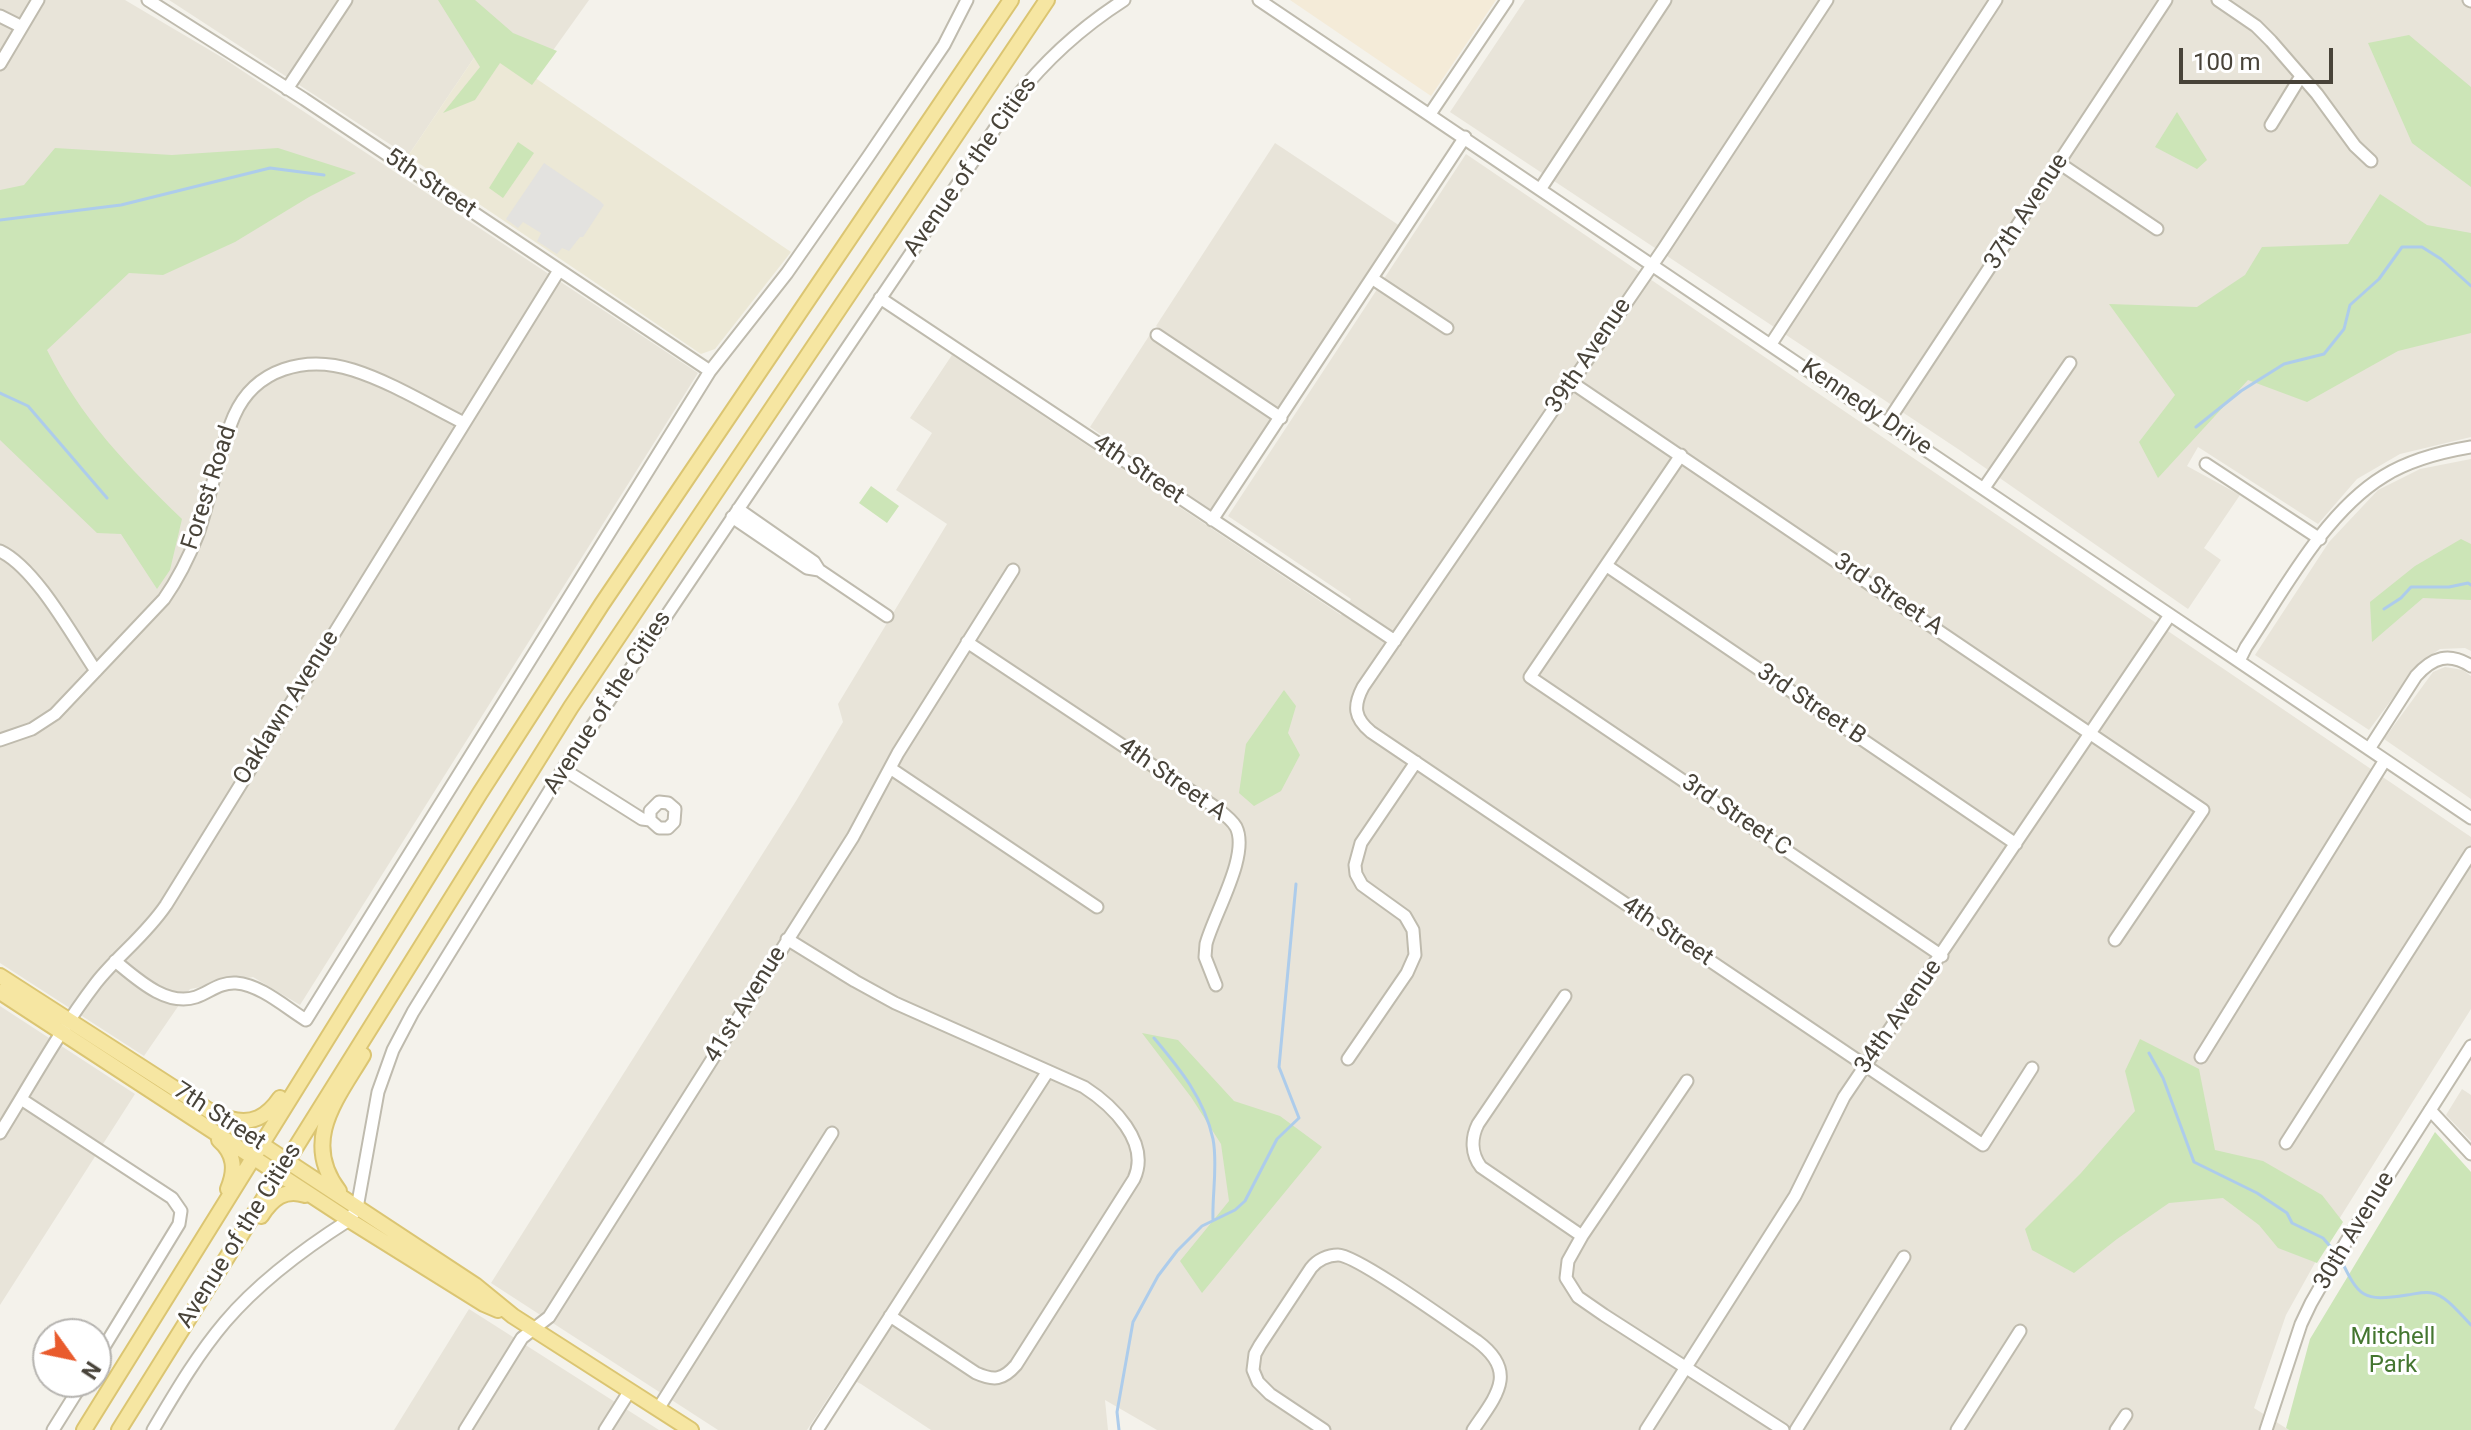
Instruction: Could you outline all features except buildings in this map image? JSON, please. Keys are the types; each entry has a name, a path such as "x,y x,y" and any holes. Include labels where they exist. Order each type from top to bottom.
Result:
{"main road":[{"name":"Avenue of the Cities","path":"84,1430 480,793 602,604 1011,0"},
{"name":"Avenue of the Cities","path":"119,1430 430,929 621,629 1047,0"},
{"path":"968,118 1057,0"},
{"path":"351,1210 325,1170 322,1152 324,1128 333,1106 389,1012 430,929"},
{"name":"7th Street","path":"0,976 187,1114 257,1150"},
{"path":"218,1116 245,1122 260,1118 271,1110 315,1043 361,984"},
{"name":"7th Street","path":"0,992 218,1116 257,1150 351,1210 484,1304 513,1316 691,1430"},
{"path":"187,1114 222,1142 234,1162 221,1208"},
{"name":"7th Street","path":"282,1167 317,1198 351,1210"},
{"path":"172,1345 223,1279 267,1207 294,1191 317,1198"}],"street":[{"path":"0,64 38,0"},
{"path":"287,89 346,0"},
{"path":"115,961 170,998 192,998 220,985 237,983 252,986 306,1020 710,371 787,273 860,168 944,45 967,0"},
{"name":"Avenue of the Cities","path":"153,1430 227,1319 271,1277 351,1210 378,1092 393,1050 413,1012 563,769 1028,83 1073,37 1124,0"},
{"name":"Kennedy Drive","path":"1259,0 2471,818"},
{"path":"1430,114 1507,0"},
{"path":"1541,188 1665,0"},
{"name":"39th Avenue","path":"1356,713 1359,695 1827,0"},
{"path":"1771,344 1996,0"},
{"name":"37th Avenue","path":"1887,423 2166,0"},
{"path":"2218,0 2256,26 2301,76 2355,146 2371,161"},
{"name":"5th Street","path":"155,2 710,371"},
{"path":"0,16 22,27"},
{"path":"2271,125 2301,76"},
{"path":"1212,520 1465,137"},
{"path":"2059,163 2157,229"},
{"name":"Oaklawn Avenue","path":"0,1133 66,1027 115,961 144,935 166,905 558,272"},
{"path":"1373,279 1447,328"},
{"name":"4th Street","path":"880,298 1395,641"},
{"path":"1157,335 1281,418"},
{"path":"1984,488 2070,363"},
{"name":"Forest Road","path":"0,740 32,729 55,714 164,599 178,579 197,534 235,414 254,388 273,373 309,364 339,366 381,382 464,423"},
{"name":"3rd Street A","path":"1571,382 2203,810 2115,940"},
{"path":"2239,661 2320,539 2361,493 2404,465 2471,447"},
{"path":"1607,566 1681,455"},
{"path":"2206,464 2320,539"},
{"path":"735,513 807,568 819,570 887,616"},
{"path":"0,551 25,569 96,671"},
{"name":"3rd Street C","path":"1607,566 1530,677 1942,956"},
{"name":"3rd Street B","path":"1607,566 2016,844"},
{"name":"41st Avenue","path":"465,1430 522,1338 549,1317 853,837 890,768 1013,570"},
{"name":"34th Avenue","path":"1646,1430 1803,1182 1832,1120 1866,1066 2170,615"},
{"name":"4th Street A","path":"967,642 1212,805 1234,824 1240,842 1237,860 1207,937 1205,950 1207,965 1216,985"},
{"path":"2369,749 2416,676 2433,661 2447,656 2471,666"},
{"name":"4th Street","path":"1356,713 1362,725 1983,1145 2032,1068"},
{"path":"2201,1057 2385,760"},
{"path":"1348,1059 1407,973 1415,955 1413,930 1405,916 1362,885 1355,865 1361,843 1416,762"},
{"path":"890,768 1097,907"},
{"path":"563,769 642,819 650,820"},
{"path":"2286,1143 2471,853"},
{"path":"787,939 895,1003 1084,1087 1109,1106 1137,1147 1140,1160 1134,1179 1016,1365 999,1379 976,1373 890,1316"},
{"path":"1565,996 1478,1124 1474,1132 1473,1154 1481,1167 1582,1236"},
{"name":"30th Avenue","path":"2266,1430 2292,1349 2311,1303 2346,1242 2471,1046"},
{"path":"817,1430 1048,1071"},
{"path":"1687,1081 1582,1236 1568,1261 1566,1278 1578,1297 1783,1430"},
{"path":"21,1099 172,1198 181,1211 179,1224 112,1334"},
{"path":"2430,1110 2471,1154"},
{"path":"658,1409 832,1133"},
{"path":"1324,1430 1270,1394 1258,1382 1254,1375 1255,1354 1316,1262 1338,1255 1362,1264 1494,1354 1500,1366 1499,1388 1473,1430"},
{"path":"1796,1430 1904,1257"},
{"path":"1957,1430 2020,1331"},
{"path":"605,1430 629,1392"},
{"path":"53,1430 73,1398"},
{"path":"2116,1430 2126,1415"}],"shaded area":[{"path":"0,0 125,0 223,58 698,373 300,1005 253,977 190,989 144,1056 0,963"},
{"path":"169,0 589,0 534,77 484,43 408,156"},
{"path":"1290,0 1496,0 1431,96"},
{"path":"1525,0 2471,0 2471,437 2400,454 2357,479 2318,524 2198,447 2187,466 2240,495 2204,548 2221,560 2188,609 1958,449 1450,112"},
{"path":"484,43 791,252 715,349 701,354 408,156"},
{"path":"1275,143 1400,226 1280,411 1156,326"},
{"path":"1466,154 2471,837 2471,1009 2341,1216 2286,1315 2254,1408 2289,1430 1157,1430 1105,1400 1108,1430 931,1430 843,1375 807,1430 718,1430 491,1283 796,801 843,722 838,704 947,524 896,490 932,433 910,418 952,355 1341,615 1351,599 1228,516"},
{"path":"544,163 604,205 583,237 569,251 562,248 557,254 537,241 541,233 523,222 518,228 506,219"},
{"path":"1149,336 1274,419 1213,511 1090,427"},
{"path":"2471,459 2471,651 2465,648 2440,649 2419,663 2369,730 2255,655 2329,542 2378,490 2420,469"},
{"path":"2445,667 2463,670 2471,676 2471,799 2384,739 2433,672"},
{"path":"0,1006 135,1094 0,1305"},
{"path":"2462,1089 2471,1095 2471,1141 2446,1115"},
{"path":"469,1309 659,1430 394,1430"}],"green space":[{"path":"438,0 475,0 513,33 557,51 532,85 500,63 475,100 443,113 480,67"},
{"path":"2409,35 2471,87 2471,187 2412,143 2368,43"},
{"path":"2177,112 2207,160 2197,169 2155,147"},
{"path":"518,142 534,153 503,198 489,188"},
{"path":"55,148 172,155 278,148 356,173 309,197 235,242 163,275 129,273 47,350 90,419 182,519 170,570 157,589 121,534 97,533 0,440 0,190 24,185"},
{"path":"2380,194 2427,225 2471,233 2471,333 2398,351 2307,402 2248,380 2158,478 2139,442 2175,395 2109,304 2197,307 2245,275 2262,247 2348,244"},
{"path":"871,486 899,506 887,523 859,503"},
{"path":"2461,539 2471,544 2471,600 2423,598 2372,642 2370,602 2415,566"},
{"path":"1284,690 1296,706 1288,733 1300,755 1281,791 1254,806 1239,793 1246,744"},
{"path":"1142,1033 1178,1040 1234,1101 1280,1116 1322,1147 1202,1293 1180,1261 1229,1201 1221,1144 1191,1097"},
{"path":"2140,1039 2199,1069 2215,1150 2263,1161 2322,1195 2343,1222 2317,1263 2278,1248 2259,1225 2223,1198 2169,1203 2074,1273 2032,1250 2025,1229 2081,1173 2135,1111 2125,1071"},
{"name":"Mitchell Park","path":"2435,1132 2471,1172 2471,1430 2289,1430 2286,1428 2310,1339"}],"waterway":[{"path":"0,220 121,205 270,168 324,175"},
{"path":"2196,427 2241,391 2284,364 2324,354 2344,329 2350,305 2379,279 2402,247 2422,247 2441,259 2471,286"},
{"path":"0,393 28,406 107,498"},
{"path":"2384,609 2411,587 2471,585"},
{"path":"1119,1430 1117,1412 1133,1322 1158,1276 1202,1226 1235,1210 1245,1201 1277,1139 1299,1118 1279,1067 1296,884"},
{"path":"1154,1038 1190,1085 1209,1124 1215,1159 1213,1220"},
{"path":"2149,1053 2163,1078 2194,1162 2257,1193 2287,1213 2292,1223 2323,1238 2335,1252"},
{"path":"2340,1258 2352,1281 2364,1294 2380,1298 2429,1292 2443,1297 2471,1325"}]}
